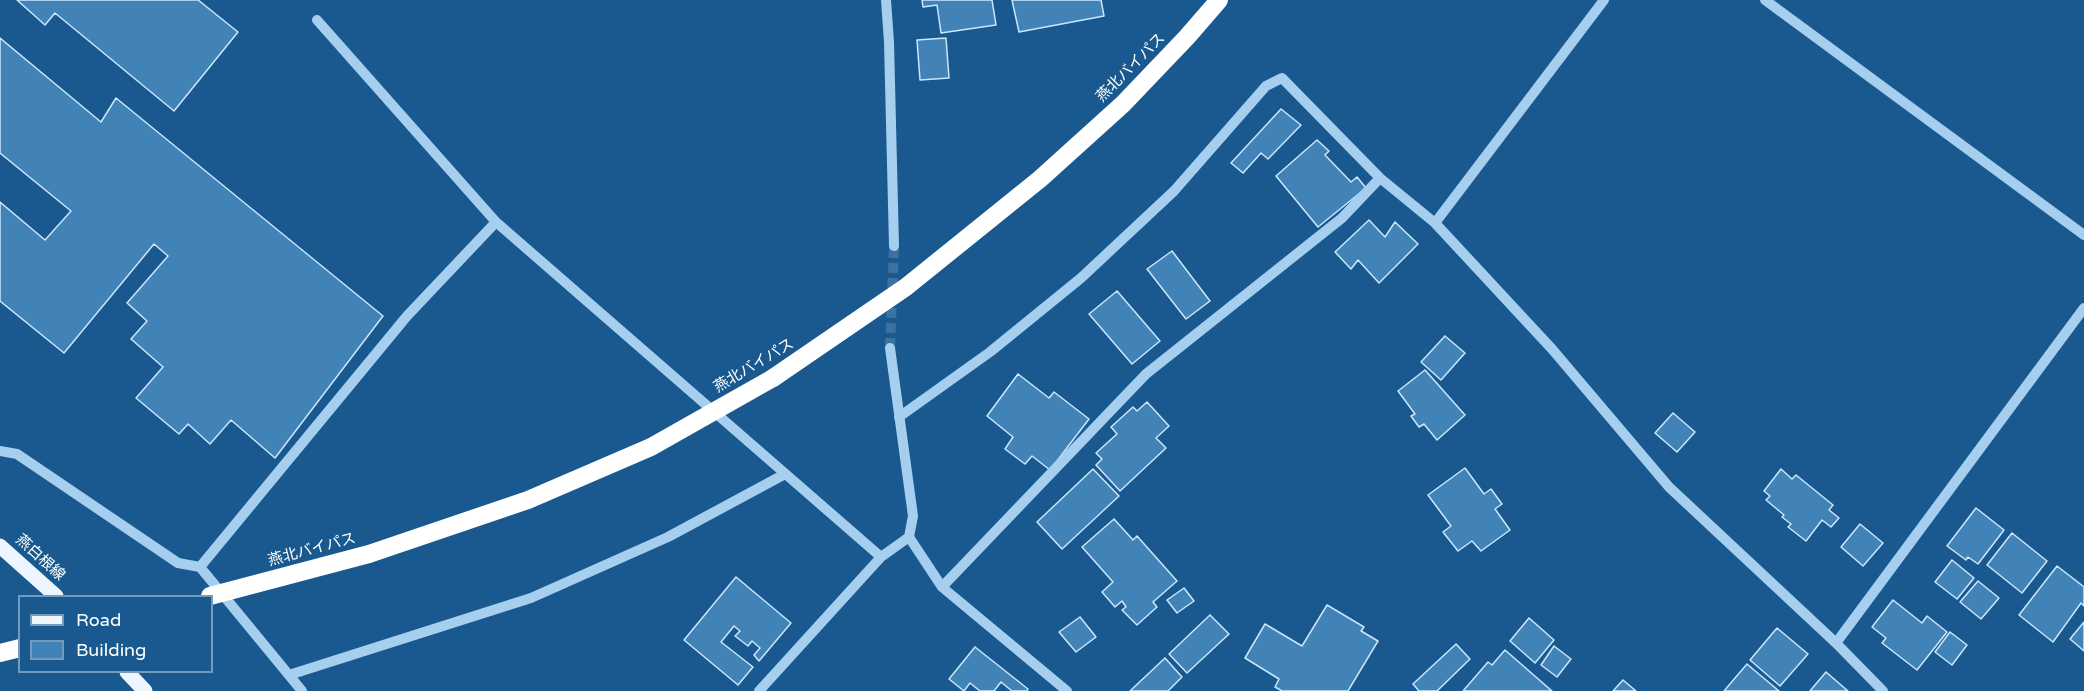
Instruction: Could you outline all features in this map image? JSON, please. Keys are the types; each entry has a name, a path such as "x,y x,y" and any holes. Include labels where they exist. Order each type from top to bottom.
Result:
{"highway":[{"name":"燕北バイパス","path":"213,596 369,554 528,500 651,447 773,378 906,287 1040,179 1123,104 1187,38 1219,0"},
{"path":"0,653 18,648"}],"main road":[{"name":"燕白根線","path":"0,546 54,595"},
{"path":"128,673 145,691"}],"street":[{"path":"886,0 894,246"},
{"path":"1435,223 1604,0"},
{"path":"1765,0 2084,235"},
{"path":"316,20 496,222 881,557"},
{"path":"899,417 990,352 1081,278 1174,191 1266,86 1282,78 1380,178 1435,223 1552,349 1669,487 1836,643 1883,691"},
{"path":"942,587 1146,374 1342,218 1380,178"},
{"path":"200,567 407,316 496,222"},
{"path":"1836,643 2084,308"},
{"path":"759,691 881,557 909,537 913,516 890,348"},
{"path":"0,451 17,454 178,563 200,567 302,691"},
{"path":"289,675 531,598 668,537 785,474"},
{"path":"909,537 942,587 1067,691"}],"building":[{"path":"17,0 198,0 238,32 174,111 55,13 45,25"},
{"path":"922,0 992,0 996,25 941,33 937,5 923,7"},
{"path":"1012,0 1101,0 1104,16 1019,32"},
{"path":"0,38 101,122 116,98 383,316 275,458 231,420 210,444 188,424 179,434 136,398 163,367 131,339 147,321 127,303 168,256 154,244 64,353 0,301 0,202 45,240 71,211 0,153"},
{"path":"946,38 949,78 920,80 917,40"},
{"path":"1281,109 1301,125 1268,159 1261,153 1243,173 1231,163"},
{"path":"1317,140 1329,151 1325,155 1351,182 1357,177 1366,188 1318,227 1276,176"},
{"path":"1369,220 1385,237 1395,222 1418,244 1379,283 1358,260 1351,269 1335,252"},
{"path":"1172,251 1210,301 1186,319 1147,269"},
{"path":"1117,291 1160,341 1132,364 1089,314"},
{"path":"1445,336 1465,353 1441,380 1421,362"},
{"path":"1425,370 1465,415 1437,440 1424,424 1419,427 1411,416 1415,414 1398,391"},
{"path":"1018,374 1049,398 1054,392 1089,419 1050,470 1032,456 1025,464 1005,449 1013,437 987,416"},
{"path":"1147,402 1169,426 1156,438 1166,448 1120,491 1096,465 1102,459 1096,453 1117,434 1111,427 1133,407 1137,411"},
{"path":"1673,413 1695,432 1677,452 1655,433"},
{"path":"1465,468 1484,494 1491,489 1502,504 1495,509 1510,530 1481,551 1472,541 1458,551 1443,532 1451,526 1428,495"},
{"path":"1093,469 1119,496 1062,549 1037,522"},
{"path":"1781,469 1792,479 1796,475 1833,505 1829,510 1839,518 1831,527 1822,520 1806,541 1788,527 1791,524 1766,500 1770,496 1764,491"},
{"path":"1976,508 2004,530 1978,564 1968,557 1966,560 1947,546"},
{"path":"1114,519 1133,540 1137,536 1177,581 1153,602 1157,607 1137,625 1122,610 1126,607 1122,601 1115,607 1102,592 1113,582 1082,547"},
{"path":"1860,524 1883,543 1863,566 1841,547"},
{"path":"2012,533 2047,561 2022,593 1987,565"},
{"path":"1952,560 1974,578 1957,599 1935,582"},
{"path":"2057,566 2084,587 2084,606 2081,603 2053,642 2019,615"},
{"path":"736,577 791,623 759,661 754,655 760,648 752,641 748,646 735,636 740,631 734,626 721,642 753,667 738,685 684,640"},
{"path":"1978,581 1999,598 1981,619 1960,602"},
{"path":"1184,588 1194,601 1177,613 1167,600"},
{"path":"1893,600 1922,623 1927,616 1947,632 1917,670 1882,643 1886,638 1872,627"},
{"path":"1327,605 1364,627 1361,631 1378,641 1348,691 1282,691 1275,687 1279,679 1245,658 1265,624 1302,646"},
{"path":"1210,615 1229,634 1187,673 1169,654"},
{"path":"1080,617 1096,637 1076,652 1059,632"},
{"path":"1529,618 1554,640 1535,663 1510,641"},
{"path":"2084,622 2084,651 2070,639"},
{"path":"1777,628 1808,654 1780,686 1750,660"},
{"path":"1950,632 1967,645 1952,665 1935,652"},
{"path":"1456,644 1470,659 1437,691 1419,691 1413,684"},
{"path":"1554,646 1571,659 1557,677 1541,665"},
{"path":"975,647 1028,689 1027,691 1012,691 1001,682 994,691 980,691 970,683 964,691 949,679"},
{"path":"1505,650 1552,691 1463,691 1488,662 1492,665"},
{"path":"1165,658 1182,677 1168,691 1130,691"},
{"path":"1747,664 1779,691 1724,691"},
{"path":"1826,672 1848,691 1810,691"},
{"path":"1623,680 1636,691 1613,691"}],"tunnel":[{"path":"890,348 894,246"}]}
